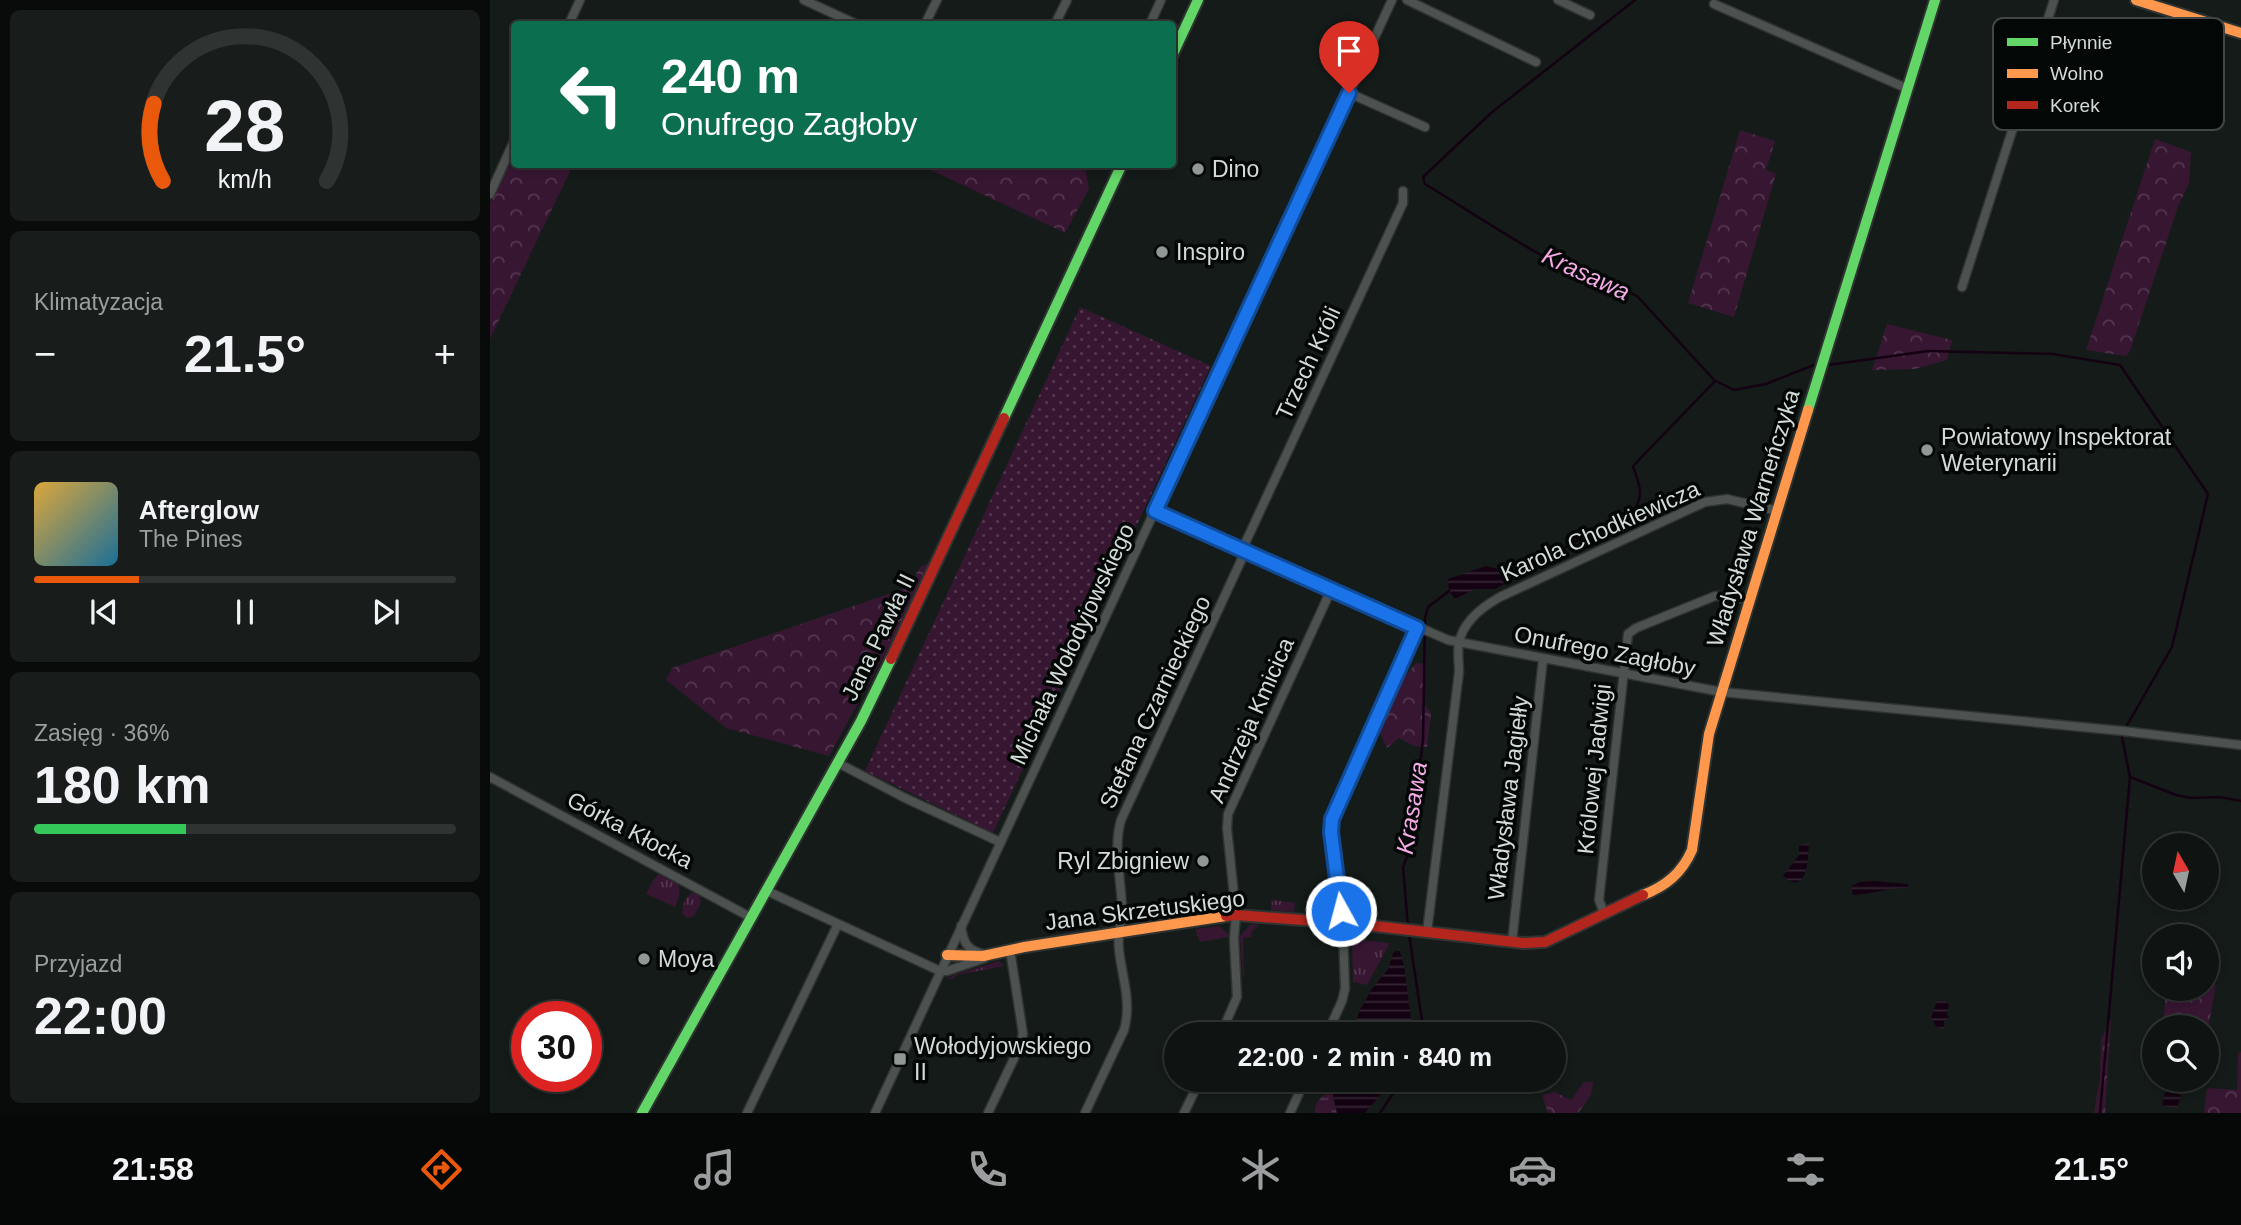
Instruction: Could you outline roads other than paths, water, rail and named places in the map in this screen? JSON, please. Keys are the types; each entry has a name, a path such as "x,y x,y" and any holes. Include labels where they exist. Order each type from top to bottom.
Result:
{"street":[{"path":"570,21 580,0"},
{"path":"803,0 849,21"},
{"path":"926,21 937,0"},
{"path":"1056,21 1067,0"},
{"path":"1151,21 1161,0"},
{"path":"1176,47 1198,0"},
{"name":"Michała Wołodyjowskiego","path":"875,1113 1392,0"},
{"path":"1407,0 1536,62"},
{"path":"1558,0 1590,15"},
{"path":"2048,18 2054,0"},
{"path":"2136,0 2193,18"},
{"name":"Władysława Warneńczyka","path":"1511,942 1538,943 1553,940 1658,889 1686,864 1693,843 1705,753 1722,692 1931,1"},
{"path":"1714,4 1906,88"},
{"path":"2224,28 2241,33"},
{"path":"1349,93 1425,127"},
{"path":"1962,287 2012,130"},
{"path":"490,194 511,148"},
{"name":"Jana Pawła II","path":"642,1113 838,763 892,657 1120,168"},
{"name":"Trzech Króli","path":"1243,551 1403,203 1403,191"},
{"name":"Karola Chodkiewicza","path":"1459,642 1464,628 1476,613 1492,601 1705,502 1727,499 1778,511"},
{"name":"Onufrego Zagłoby","path":"1155,511 1423,631 1459,642 1722,692 2241,745"},
{"name":"Stefana Czarnieckiego","path":"1085,1113 1128,1016 1128,1001 1118,946 1122,911 1118,834 1121,820 1243,551"},
{"name":"Andrzeja Kmicica","path":"1226,1022 1237,997 1234,938 1236,915 1227,828 1228,814 1332,590"},
{"name":"Królowej Jadwigi","path":"1604,913 1599,900 1627,639 1631,631 1715,596 1750,600"},
{"path":"1332,1022 1345,993 1342,923 1331,832 1332,819 1423,631"},
{"path":"1427,932 1459,672 1459,642"},
{"name":"Władysława Jagiełły","path":"1511,942 1543,659"},
{"path":"838,763 1000,842"},
{"name":"Górka Kłocka","path":"490,777 752,918"},
{"path":"767,891 940,971"},
{"name":"Jana Skrzetuskiego","path":"940,971 1010,950 1236,915 1342,923 1511,942"},
{"path":"747,1113 838,924"},
{"path":"961,926 964,942 972,950 993,954"},
{"path":"988,1113 1023,1034 1010,950"},
{"name":"Jana Skrzetuskiego","path":"947,954 965,957 993,954"},
{"path":"1184,1113 1194,1092"},
{"path":"1290,1113 1300,1092"}],"waterway":[{"name":"Krasawa","path":"1517,575 1636,507 1640,492 1633,466 1715,381 1638,297 1564,267 1538,253 1425,184 1423,177 1491,113 1635,0"},
{"path":"1828,365 1928,351 2053,354 2120,365 2208,494 2172,647 2126,727"},
{"path":"1716,381 1734,390 1766,384 1814,365"},
{"name":"Krasawa","path":"1408,927 1403,867 1409,852 1423,740 1425,618 1428,607 1449,591"},
{"path":"2122,737 2130,777 2176,795 2241,801"},
{"path":"2100,1113 2130,777"},
{"name":"Krasawa","path":"1409,934 1422,1022"},
{"name":"Krasawa","path":"1380,1113 1394,1092"}],"place":[{"name":"Dino","path":"1198,169"},
{"name":"Inspiro","path":"1162,252"},
{"name":"Powiatowy Inspektorat Weterynarii","path":"1927,450"},
{"name":"Ryl Zbigniew","path":"1203,861"},
{"name":"Moya","path":"644,959"},
{"name":"Wołodyjowskiego II","path":"900,1059"}]}
